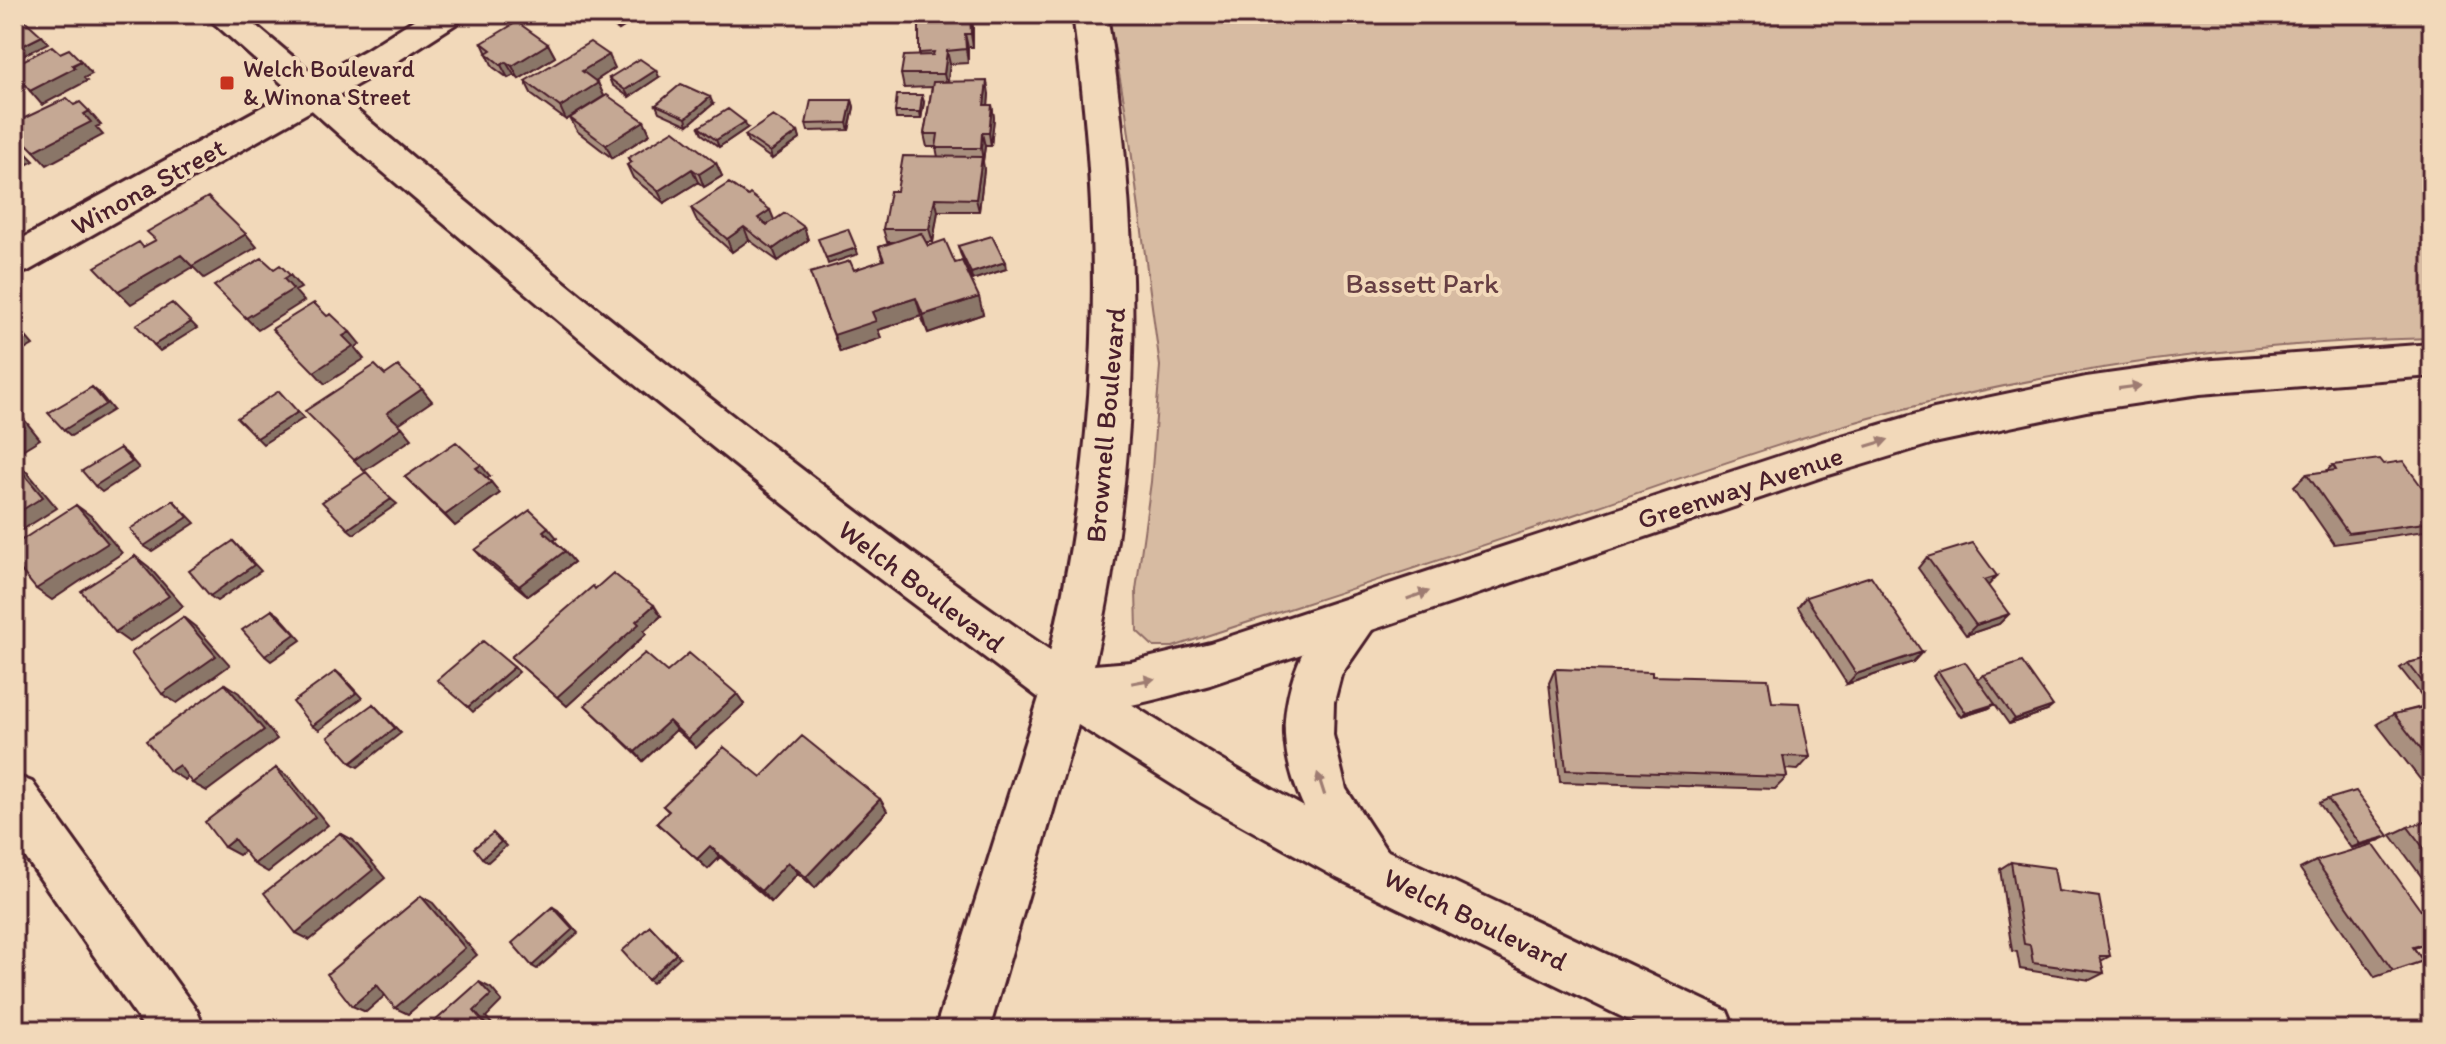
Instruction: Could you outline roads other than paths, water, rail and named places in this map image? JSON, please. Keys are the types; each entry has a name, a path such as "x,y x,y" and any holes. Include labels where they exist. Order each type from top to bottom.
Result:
{"street":[{"name":"Welch Boulevard","path":"221,14 633,362 950,609 1065,690 1207,780 1378,872 1708,1030"},
{"name":"Winona Street","path":"14,261 314,94 447,14"},
{"name":"Brownell Boulevard","path":"962,1030 1065,690 1101,513 1115,372 1113,223 1104,115 1090,14"},
{"name":"Greenway Avenue","path":"1065,690 1169,676 1840,454 1969,417 2084,393 2231,373 2349,362 2432,360"},
{"path":"1360,614 1339,635 1320,663 1310,694 1309,730 1319,781 1336,821 1348,841 1378,872"},
{"path":"14,799 178,1030"}],"place":[{"name":"Welch Boulevard & Winona Street","path":"227,83"}],"park label":[{"name":"Bassett Park","path":"1422,283"}]}
